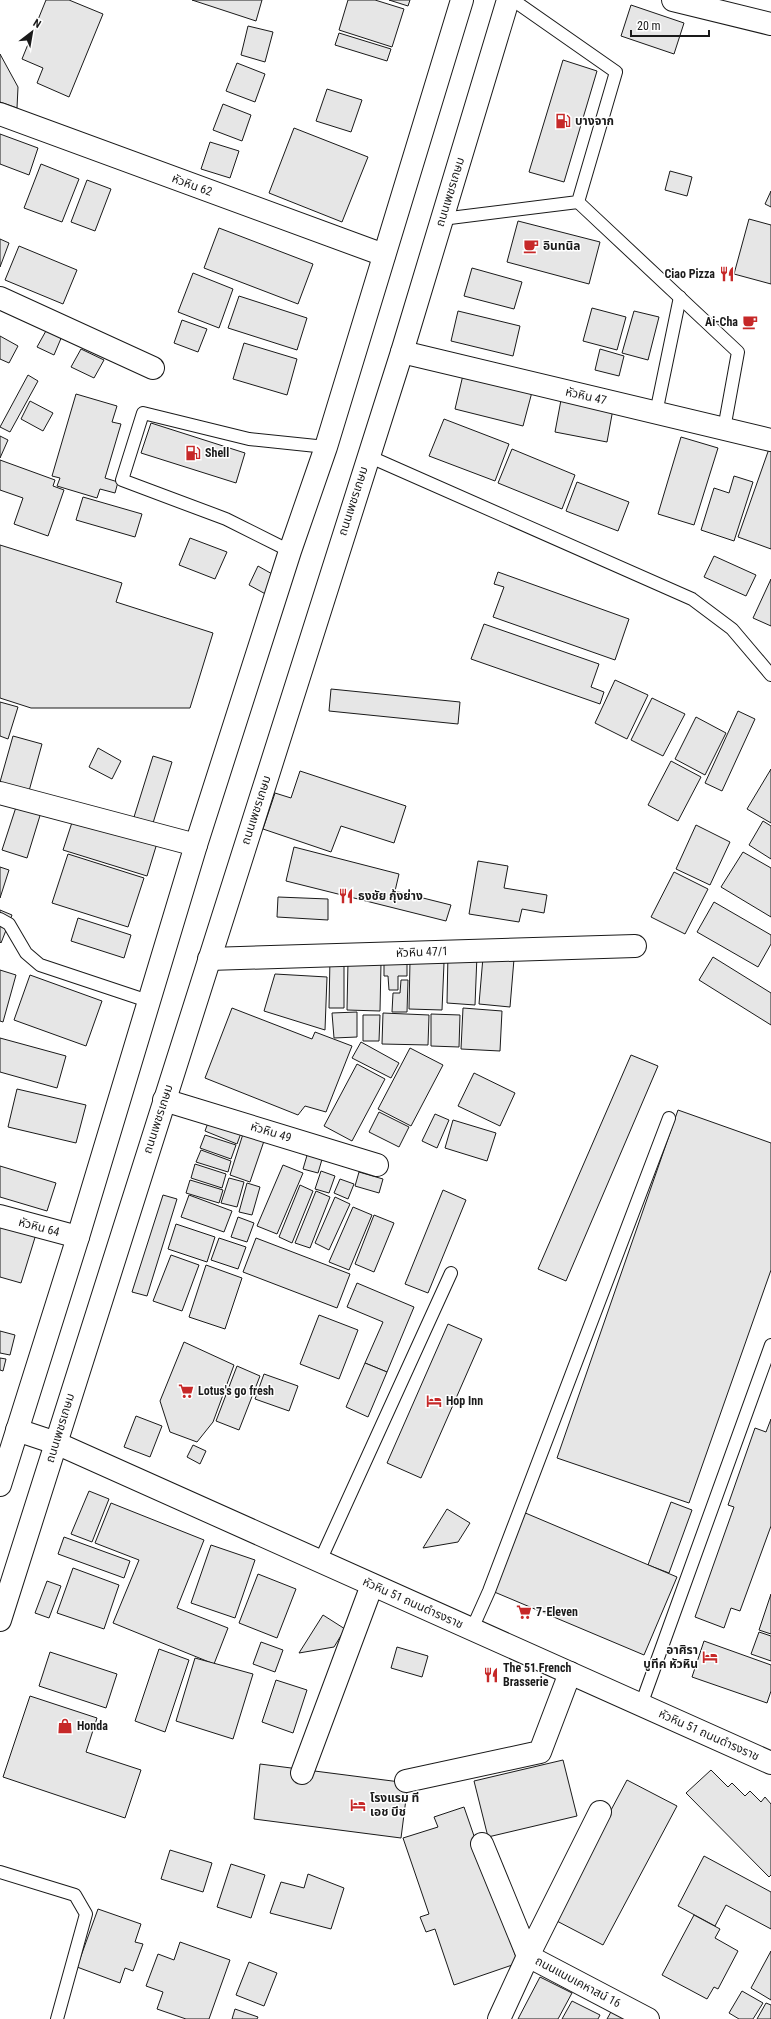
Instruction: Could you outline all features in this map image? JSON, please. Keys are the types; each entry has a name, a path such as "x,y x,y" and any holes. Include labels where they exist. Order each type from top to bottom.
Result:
{"street":[{"path":"0,1485 78,1237 196,845 290,551 326,447 462,0"},
{"name":"ถนนเพชรเกษม","path":"0,1620 402,352 508,0"},
{"path":"673,0 771,24"},
{"name":"หัวหิน 62","path":"0,114 384,255"},
{"path":"0,298 153,368"},
{"name":"หัวหิน 47","path":"402,352 771,440"},
{"path":"0,793 196,845"},
{"name":"หัวหิน 47/1","path":"209,959 635,946"},
{"name":"หัวหิน 49","path":"164,1100 377,1165"},
{"name":"หัวหิน 64","path":"0,1216 78,1237"},
{"name":"หัวหิน 51 ถนนดำรงราช","path":"18,1430 56,1443 771,1763"},
{"path":"302,1773 372,1585"},
{"path":"406,1781 540,1752 570,1673"},
{"path":"499,2019 528,1956 600,1812"},
{"path":"482,1844 528,1956"},
{"name":"ถนนแนบเคหาสน์ 16","path":"528,1956 648,2019"}],"lane":[{"path":"513,0 616,72 578,202"},
{"path":"442,219 578,202"},
{"path":"578,202 738,352 724,430"},
{"path":"656,413 680,297"},
{"path":"290,551 226,519 122,480 143,413 249,440 326,447"},
{"path":"368,456 692,599 732,629 771,675"},
{"path":"0,919 9,924 26,953 40,965 148,1001"},
{"path":"472,1629 492,1584 669,1118"},
{"path":"320,1561 451,1272"},
{"path":"642,1705 771,1345"},
{"path":"0,1872 75,1895 86,1914 57,2019"}],"building":[{"path":"46,0 69,0 103,14 69,97 37,83 43,68 22,59"},
{"path":"192,0 262,0 256,21"},
{"path":"348,0 375,0 404,9 392,47 339,30"},
{"path":"389,0 410,0 408,6"},
{"path":"631,5 684,23 674,54 621,36"},
{"path":"248,26 273,32 265,62 241,55"},
{"path":"339,33 391,49 387,61 335,45"},
{"path":"0,54 18,87 17,108 0,102"},
{"name":"บางจาก","path":"563,60 597,71 564,182 529,172"},
{"path":"237,63 265,74 255,102 226,91"},
{"path":"327,89 362,100 351,132 316,121"},
{"path":"223,104 251,115 242,141 213,130"},
{"path":"294,128 368,157 342,222 269,193"},
{"path":"0,134 38,148 29,175 0,164"},
{"path":"210,142 239,151 230,178 201,169"},
{"path":"41,164 79,179 62,222 24,208"},
{"path":"670,171 692,177 687,196 665,190"},
{"path":"87,180 111,189 95,231 71,222"},
{"path":"771,191 771,207 765,204"},
{"path":"749,219 771,225 771,284 734,274"},
{"path":"518,221 600,242 589,284 507,262"},
{"path":"219,228 313,264 298,304 204,268"},
{"path":"0,239 9,243 0,267"},
{"path":"19,246 77,270 63,304 5,280"},
{"path":"472,268 522,282 514,309 464,296"},
{"path":"193,273 233,289 219,328 178,312"},
{"path":"239,296 307,318 297,350 228,328"},
{"path":"592,308 626,317 617,350 583,341"},
{"path":"458,311 520,326 513,356 451,341"},
{"path":"634,311 659,317 648,360 622,353"},
{"path":"182,320 207,329 198,352 174,343"},
{"path":"47,329 62,336 54,355 37,347"},
{"path":"0,336 18,346 9,363 0,359"},
{"path":"244,343 297,359 287,395 233,379"},
{"path":"81,349 104,360 94,378 71,367"},
{"path":"600,349 624,356 619,376 595,370"},
{"path":"28,375 38,381 10,432 0,427"},
{"path":"463,375 532,392 523,426 455,409"},
{"path":"76,394 117,406 112,422 121,424 105,478 118,482 115,493 100,489 97,498 57,486 60,478 52,476"},
{"path":"561,400 613,409 607,442 555,432"},
{"path":"30,401 53,413 43,431 21,419"},
{"path":"444,419 509,444 495,481 429,456"},
{"name":"Shell","path":"151,423 245,453 236,483 141,453"},
{"path":"0,436 8,440 0,458"},
{"path":"681,437 718,448 694,525 658,514"},
{"path":"771,446 771,549 738,537"},
{"path":"512,449 575,475 562,509 498,483"},
{"path":"0,460 55,480 53,486 64,490 48,536 14,524 23,498 0,490"},
{"path":"734,476 753,482 734,541 701,530 714,488 729,493"},
{"path":"577,482 629,502 618,531 566,511"},
{"path":"83,497 142,514 135,537 76,520"},
{"path":"190,538 227,552 215,579 179,565"},
{"path":"0,545 122,583 116,602 213,633 190,708 31,708 0,698"},
{"path":"714,556 756,575 746,596 704,577"},
{"path":"258,566 281,579 271,597 249,585"},
{"path":"498,572 629,619 615,660 493,617 504,587 494,584"},
{"path":"771,579 771,626 753,618"},
{"path":"484,624 599,664 591,687 604,692 600,704 471,659"},
{"path":"615,680 648,695 627,739 595,723"},
{"path":"331,689 460,702 458,724 329,711"},
{"path":"652,698 685,714 663,756 631,740"},
{"path":"0,702 18,707 8,739 0,736"},
{"path":"738,711 755,719 722,791 705,783"},
{"path":"696,717 726,733 705,775 675,759"},
{"path":"13,736 42,744 29,791 0,782"},
{"path":"98,748 121,761 112,779 89,767"},
{"path":"153,756 172,762 153,823 134,817"},
{"path":"671,761 701,777 678,821 648,805"},
{"path":"771,769 771,823 747,809"},
{"path":"300,771 406,806 394,843 341,826 331,852 263,829 275,793 291,798"},
{"path":"18,801 42,809 27,858 2,850"},
{"path":"78,804 161,830 147,876 63,850"},
{"path":"763,821 771,826 771,859 749,845"},
{"path":"696,825 730,842 710,885 676,869"},
{"path":"294,847 399,874 395,891 451,905 446,921 286,881"},
{"path":"743,852 771,868 771,917 721,887"},
{"path":"68,854 144,878 128,927 52,903"},
{"path":"478,861 508,866 504,888 547,895 544,913 522,909 519,922 469,914"},
{"path":"0,867 9,870 0,898"},
{"path":"674,872 708,889 685,934 651,917"},
{"path":"278,897 328,899 328,920 277,917"},
{"path":"714,902 771,935 771,944 758,967 697,932"},
{"path":"0,910 12,915 1,943 0,942"},
{"path":"78,918 131,935 124,958 71,941"},
{"path":"448,953 477,955 475,1005 447,1003"},
{"path":"384,957 407,957 407,976 398,976 398,990 389,990 388,976 384,976"},
{"path":"483,957 514,959 510,1007 479,1004"},
{"path":"713,957 771,993 771,1025 699,980"},
{"path":"330,958 344,958 344,1008 329,1008"},
{"path":"348,961 381,963 380,1011 347,1010"},
{"path":"410,961 444,963 442,1010 409,1009"},
{"path":"0,970 16,975 3,1022 0,1021"},
{"path":"275,974 327,977 325,1030 264,1011"},
{"path":"30,975 102,1001 86,1046 14,1020"},
{"path":"401,980 408,980 407,1012 392,1012 393,993 400,993"},
{"path":"232,1008 312,1039 315,1032 352,1046 326,1112 305,1106 298,1115 205,1078"},
{"path":"463,1008 502,1011 500,1051 461,1049"},
{"path":"357,1012 357,1037 334,1038 332,1013"},
{"path":"383,1013 429,1015 428,1045 382,1044"},
{"path":"431,1014 460,1015 459,1047 431,1046"},
{"path":"363,1015 380,1015 379,1041 363,1041"},
{"path":"0,1038 66,1056 57,1088 0,1072"},
{"path":"361,1042 399,1063 391,1078 352,1058"},
{"path":"410,1048 443,1065 411,1126 378,1109"},
{"path":"631,1055 658,1066 566,1281 538,1269"},
{"path":"357,1064 385,1079 352,1141 324,1126"},
{"path":"474,1073 515,1093 500,1126 458,1106"},
{"path":"17,1089 86,1105 76,1143 8,1127"},
{"path":"678,1110 771,1143 771,1270 689,1503 557,1458"},
{"path":"379,1112 409,1127 399,1147 369,1132"},
{"path":"435,1114 449,1120 437,1148 422,1141"},
{"path":"209,1120 241,1133 237,1144 205,1131"},
{"path":"453,1120 496,1133 487,1161 445,1148"},
{"path":"243,1134 264,1141 250,1182 230,1175"},
{"path":"205,1135 236,1145 231,1159 200,1148"},
{"path":"201,1150 231,1161 228,1172 196,1162"},
{"path":"308,1152 323,1156 318,1173 303,1169"},
{"path":"195,1164 226,1174 222,1188 191,1178"},
{"path":"283,1165 303,1173 277,1234 257,1226"},
{"path":"0,1166 56,1183 47,1211 0,1197"},
{"path":"321,1171 335,1176 329,1193 315,1189"},
{"path":"359,1172 383,1179 379,1193 355,1186"},
{"path":"229,1178 244,1182 237,1207 221,1203"},
{"path":"340,1179 354,1184 348,1199 334,1193"},
{"path":"190,1180 223,1190 219,1203 186,1193"},
{"path":"247,1183 260,1187 252,1215 239,1212"},
{"path":"300,1185 313,1191 292,1243 279,1237"},
{"path":"443,1190 466,1200 428,1293 405,1284"},
{"path":"316,1191 330,1197 310,1248 295,1243"},
{"path":"163,1195 177,1199 147,1296 132,1292"},
{"path":"189,1195 232,1211 224,1232 181,1217"},
{"path":"335,1197 350,1204 329,1250 315,1243"},
{"path":"353,1207 372,1215 349,1270 329,1262"},
{"path":"374,1215 394,1223 374,1272 355,1264"},
{"path":"238,1217 254,1223 247,1242 231,1237"},
{"path":"0,1219 37,1231 21,1283 0,1277"},
{"path":"176,1224 215,1237 207,1262 168,1249"},
{"path":"219,1238 246,1247 238,1269 211,1260"},
{"path":"256,1238 350,1274 337,1308 243,1272"},
{"path":"171,1255 199,1265 182,1311 153,1301"},
{"path":"206,1265 242,1278 225,1329 189,1317"},
{"path":"357,1283 414,1307 387,1372 365,1363 383,1322 347,1307"},
{"path":"319,1315 358,1330 339,1379 300,1364"},
{"name":"Hop Inn","path":"448,1324 482,1339 421,1478 387,1463"},
{"path":"0,1331 15,1335 10,1355 0,1353"},
{"path":"184,1342 234,1365 213,1422 197,1442 170,1432 160,1401"},
{"path":"0,1358 6,1359 3,1371 0,1370"},
{"path":"365,1363 387,1372 368,1417 346,1407"},
{"path":"237,1366 260,1376 239,1430 216,1421"},
{"path":"264,1374 298,1386 289,1411 255,1399"},
{"path":"136,1416 162,1426 150,1457 124,1447"},
{"path":"771,1419 771,1526 740,1611 731,1608 724,1628 695,1617 734,1507 728,1505 755,1428 766,1432"},
{"path":"193,1445 206,1451 200,1464 187,1457"},
{"path":"89,1491 109,1499 92,1542 71,1534"},
{"path":"671,1502 692,1510 669,1573 648,1565"},
{"path":"111,1503 204,1540 177,1608 228,1628 214,1664 113,1623 139,1560 95,1543"},
{"path":"447,1509 470,1523 458,1542 423,1548"},
{"path":"523,1512 677,1577 644,1655 492,1591"},
{"path":"64,1537 130,1561 124,1578 58,1554"},
{"path":"211,1545 255,1560 235,1618 191,1603"},
{"path":"73,1568 119,1585 104,1629 57,1613"},
{"path":"258,1574 296,1589 277,1638 239,1623"},
{"path":"47,1581 61,1586 49,1618 35,1613"},
{"path":"771,1594 771,1634 759,1630"},
{"path":"323,1615 345,1629 334,1647 299,1653"},
{"path":"759,1632 771,1636 771,1661 751,1654"},
{"path":"704,1641 771,1665 771,1691 767,1703 692,1677"},
{"path":"261,1642 283,1650 275,1672 253,1664"},
{"path":"397,1647 428,1656 422,1677 391,1668"},
{"path":"159,1649 189,1660 165,1732 135,1721"},
{"path":"50,1652 117,1674 106,1708 39,1686"},
{"path":"195,1658 253,1674 233,1739 176,1721"},
{"path":"276,1680 307,1690 293,1733 262,1722"},
{"path":"30,1696 97,1718 86,1752 141,1770 125,1818 3,1777"},
{"path":"563,1760 577,1816 488,1837 474,1781"},
{"path":"260,1764 408,1783 401,1838 254,1819"},
{"path":"711,1770 728,1787 732,1783 745,1796 750,1791 761,1802 765,1797 771,1804 771,1875 769,1877 686,1793"},
{"path":"627,1780 677,1806 603,1945 553,1919"},
{"path":"464,1807 518,1963 454,1985 435,1929 426,1932 420,1917 429,1914 403,1838 438,1827 434,1817"},
{"path":"170,1850 212,1863 203,1892 161,1879"},
{"path":"704,1856 771,1892 771,1929 726,1905 715,1926 678,1906"},
{"path":"231,1864 265,1875 251,1918 217,1907"},
{"path":"308,1874 344,1888 331,1929 270,1913 281,1882 304,1888"},
{"path":"98,1909 141,1924 135,1942 143,1944 133,1971 125,1968 120,1983 77,1967"},
{"path":"694,1915 720,1929 715,1938 738,1951 718,1989 714,1987 707,1999 662,1975"},
{"path":"180,1942 230,1960 209,2019 186,2019 157,2009 163,1992 146,1986 158,1954 174,1960"},
{"path":"771,1951 771,2000 751,1988"},
{"path":"249,1962 277,1973 264,2006 236,1995"},
{"path":"540,1977 572,1993 558,2019 518,2019"},
{"path":"742,1991 763,2003 753,2019 739,2019 729,2013"},
{"path":"572,2001 600,2015 598,2019 562,2019"},
{"path":"766,2003 771,2005 771,2019 757,2019"},
{"path":"235,2009 258,2017 257,2019 232,2019"},
{"path":"612,2010 629,2019 607,2019"}],"place":[{"name":"บางจาก","path":"563,121"},
{"name":"อินทนิล","path":"531,246"},
{"name":"Ciao Pizza","path":"727,274"},
{"name":"Ai-Cha","path":"750,322"},
{"name":"Shell","path":"193,453"},
{"name":"ธงชัย กุ้งย่าง","path":"346,896"},
{"name":"Lotus's go fresh","path":"186,1391"},
{"name":"Hop Inn","path":"434,1401"},
{"name":"7-Eleven","path":"524,1612"},
{"name":"อาศิรา บูทีค หัวหิน","path":"710,1657"},
{"name":"The 51 French Brasserie","path":"491,1675"},
{"name":"Honda","path":"65,1726"},
{"name":"โรงแรม ที เอช บีช","path":"358,1805"}]}
